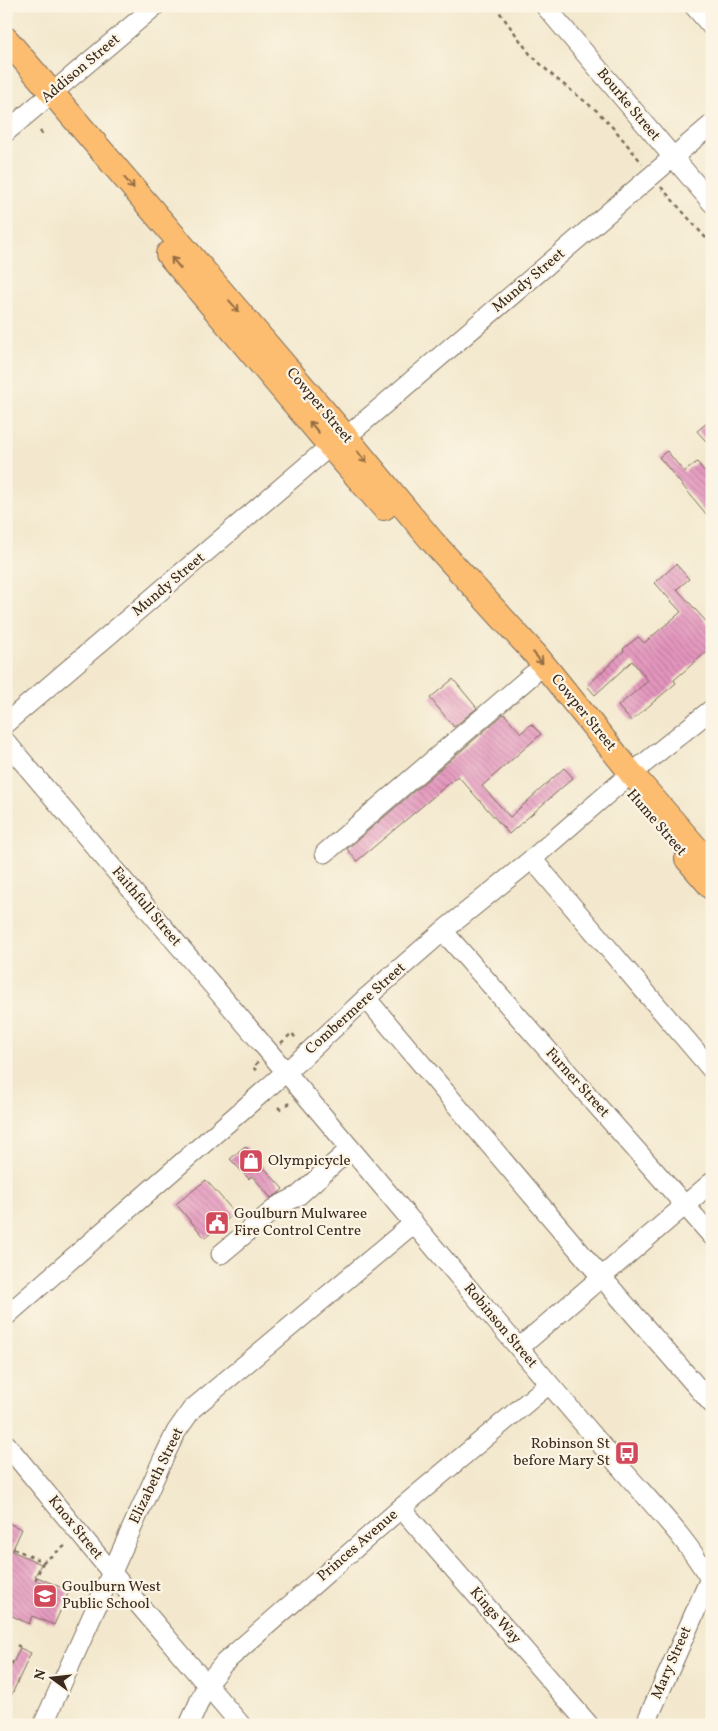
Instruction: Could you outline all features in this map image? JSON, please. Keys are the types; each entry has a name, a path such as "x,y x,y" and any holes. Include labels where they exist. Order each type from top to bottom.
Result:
{"main road":[{"name":"Cowper Street","path":"6,39 47,98 532,675 626,777"},
{"name":"Cowper Street","path":"6,62 47,98"},
{"name":"Cowper Street","path":"338,442 535,654 626,777"},
{"name":"Hume Street","path":"626,777 712,866"},
{"name":"Hume Street","path":"626,777 712,888"}],"street":[{"name":"Addison Street","path":"6,132 155,6"},
{"name":"Bourke Street","path":"545,6 712,203"},
{"path":"694,6 712,27"},
{"name":"Mundy Street","path":"6,723 712,124"},
{"path":"325,853 532,675"},
{"name":"Combermere Street","path":"6,1316 443,931 532,859 626,777 712,709"},
{"name":"Faithfull Street","path":"6,742 285,1071"},
{"path":"532,859 712,1070"},
{"name":"Furner Street","path":"443,931 712,1236"},
{"path":"366,998 601,1277 712,1404"},
{"name":"Robinson Street","path":"285,1071 518,1348 675,1530 711,1579"},
{"path":"221,1254 278,1206 298,1196 350,1149"},
{"path":"518,1348 712,1182"},
{"name":"Elizabeth Street","path":"43,1725 176,1432 192,1409 414,1224"},
{"name":"Princes Avenue","path":"189,1725 207,1684 224,1663 401,1508 549,1384"},
{"name":"Knox Street","path":"6,1444 241,1725"},
{"name":"Kings Way","path":"401,1508 590,1725"},
{"name":"Mary Street","path":"645,1725 711,1579"}],"path":[{"path":"495,6 530,54 552,76 597,111 712,245"},
{"path":"40,131 43,135"},
{"path":"279,1044 292,1033 297,1040"},
{"path":"253,1067 258,1073"},
{"path":"10,1547 12,1543"},
{"path":"6,1546 43,1562"},
{"path":"47,1586 35,1580 43,1562 65,1546"}],"building":[{"path":"712,419 712,448 697,431"},
{"path":"667,451 684,472 697,462 712,480 712,521 659,457"},
{"path":"676,564 689,579 677,589 712,628 712,647 674,680 676,683 631,721 618,706 648,681 632,661 595,695 587,686 624,651 623,649 638,637 644,643 681,612 655,583"},
{"path":"453,679 477,708 454,727 430,698"},
{"path":"504,714 521,733 531,724 541,734 482,786 510,817 564,768 573,778 509,834 458,776 357,861 347,849"},
{"path":"245,1146 283,1189 278,1194 271,1198 252,1176 249,1179 230,1159"},
{"path":"206,1180 235,1213 205,1238 176,1204"},
{"path":"6,1522 22,1529 12,1551 41,1564 35,1576 69,1591 54,1625 32,1616 29,1624 6,1613"},
{"path":"20,1648 31,1653 6,1707 6,1678"}],"place":[{"name":"Olympicycle","path":"251,1161"},
{"name":"Goulburn Mulwaree Fire Control Centre","path":"217,1223"},
{"name":"Robinson St before Mary St","path":"627,1453"},
{"name":"Goulburn West Public School","path":"45,1596"}]}
